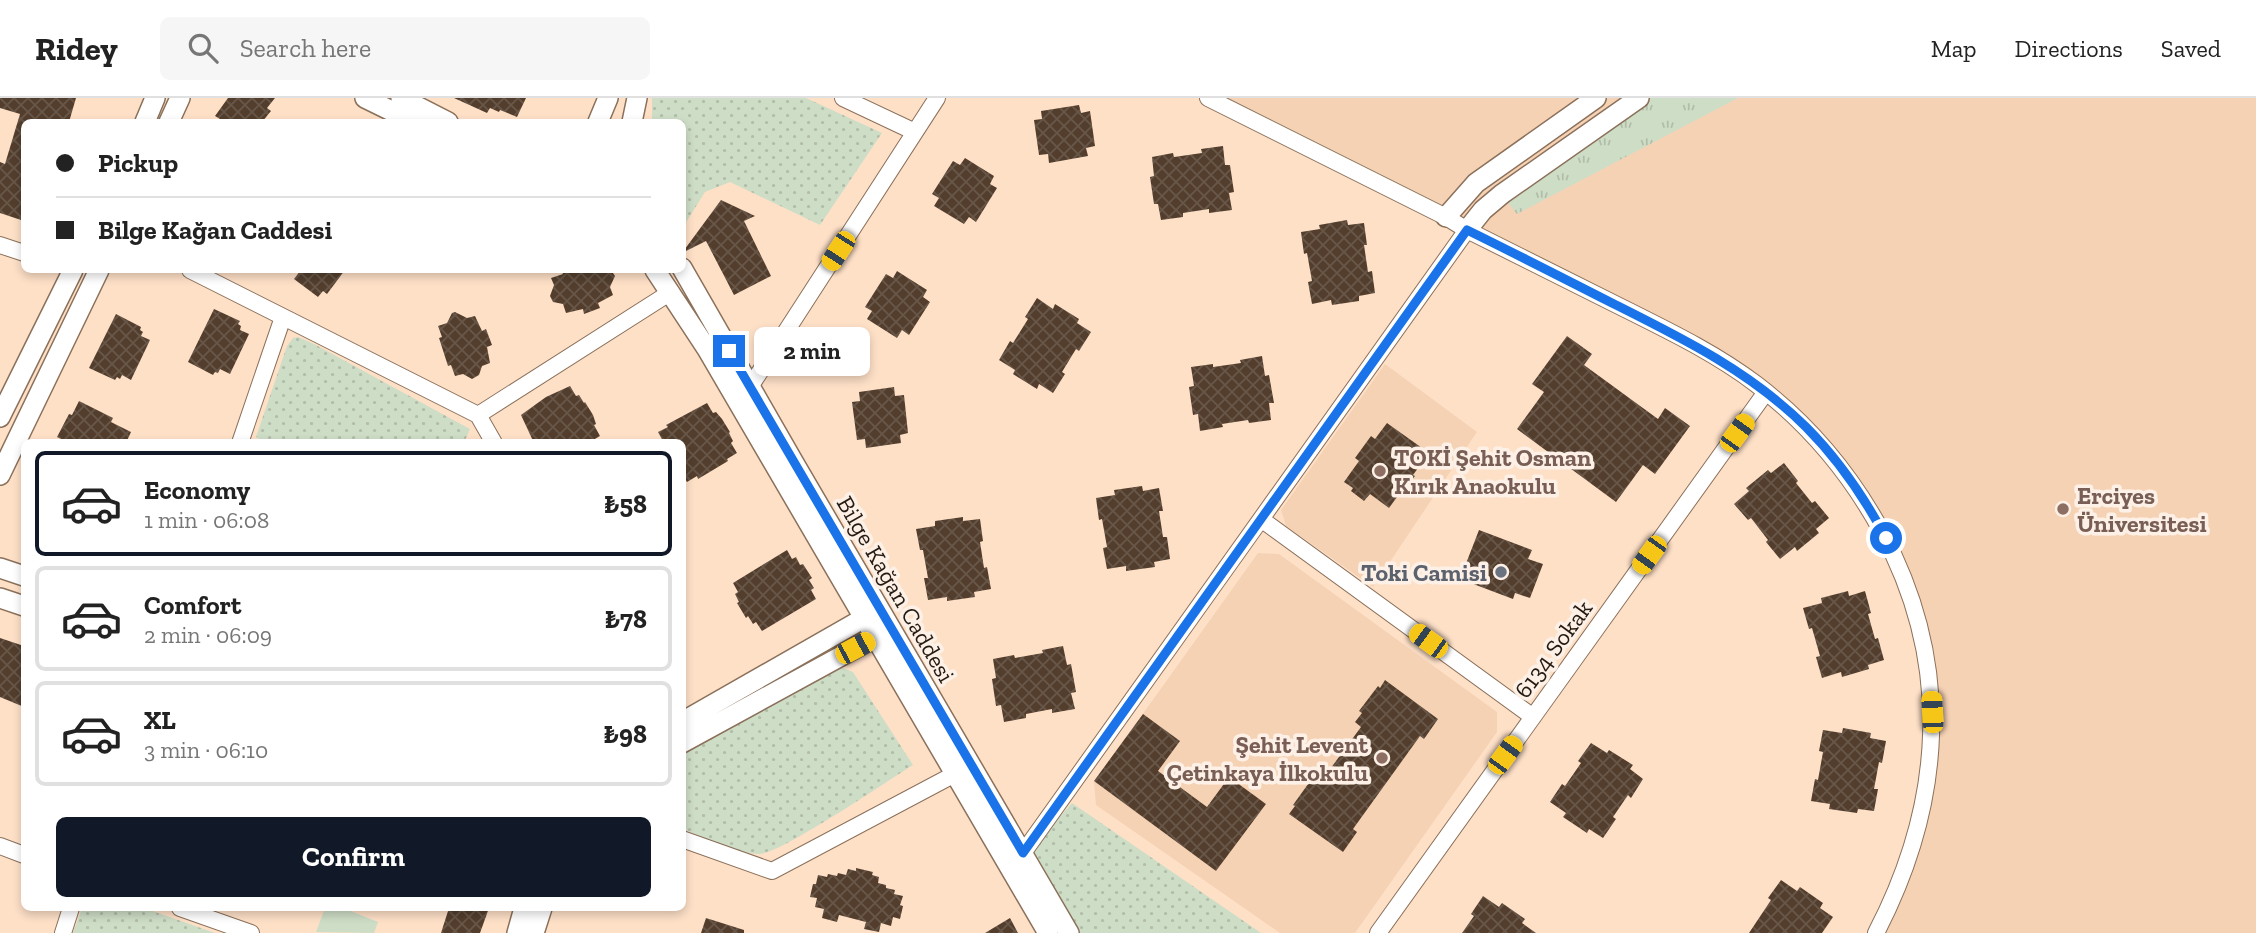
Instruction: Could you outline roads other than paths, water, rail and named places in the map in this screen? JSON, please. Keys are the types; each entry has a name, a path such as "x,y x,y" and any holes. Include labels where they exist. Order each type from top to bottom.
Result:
{"street":[{"path":"146,119 155,98"},
{"path":"170,119 180,98"},
{"path":"365,98 408,119"},
{"path":"401,98 442,119"},
{"path":"599,119 608,98"},
{"path":"633,119 637,98"},
{"path":"843,98 915,132"},
{"path":"750,387 937,98"},
{"path":"1208,98 1695,344 1766,392 1813,434 1856,487 1886,538 1908,587 1927,654 1932,712 1927,775 1921,809 1893,897 1876,933"},
{"path":"1446,216 1476,183 1596,98"},
{"path":"1023,853 1483,210 1517,182 1639,98"},
{"path":"0,245 21,252"},
{"path":"0,417 72,273"},
{"path":"0,475 98,273"},
{"path":"196,273 478,415 492,439"},
{"name":"Bilge Kağan Caddesi","path":"657,273 872,614"},
{"name":"Bilge Kağan Caddesi","path":"685,273 750,387 883,633 1023,853 1069,933"},
{"path":"478,415 671,292"},
{"path":"241,439 284,317"},
{"name":"6134 Sokak","path":"1378,933 1766,392"},
{"path":"1261,519 1533,717"},
{"path":"0,568 21,575"},
{"path":"0,598 21,605"},
{"path":"686,720 872,614"},
{"path":"686,741 883,633"},
{"name":"Bilge Kağan Caddesi","path":"883,633 955,774 1048,933"},
{"path":"686,840 772,871 955,774"},
{"path":"0,846 21,854"},
{"path":"63,933 70,911"},
{"path":"189,911 251,933"},
{"path":"517,933 523,911"},
{"path":"534,933 541,911"}],"place":[{"name":"TOKİ Şehit Osman Kırık Anaokulu","path":"1380,471"},
{"name":"Erciyes Üniversitesi","path":"2063,509"},
{"name":"Toki Camisi","path":"1501,572"},
{"name":"Şehit Levent Çetinkaya İlkokulu","path":"1382,758"}]}
